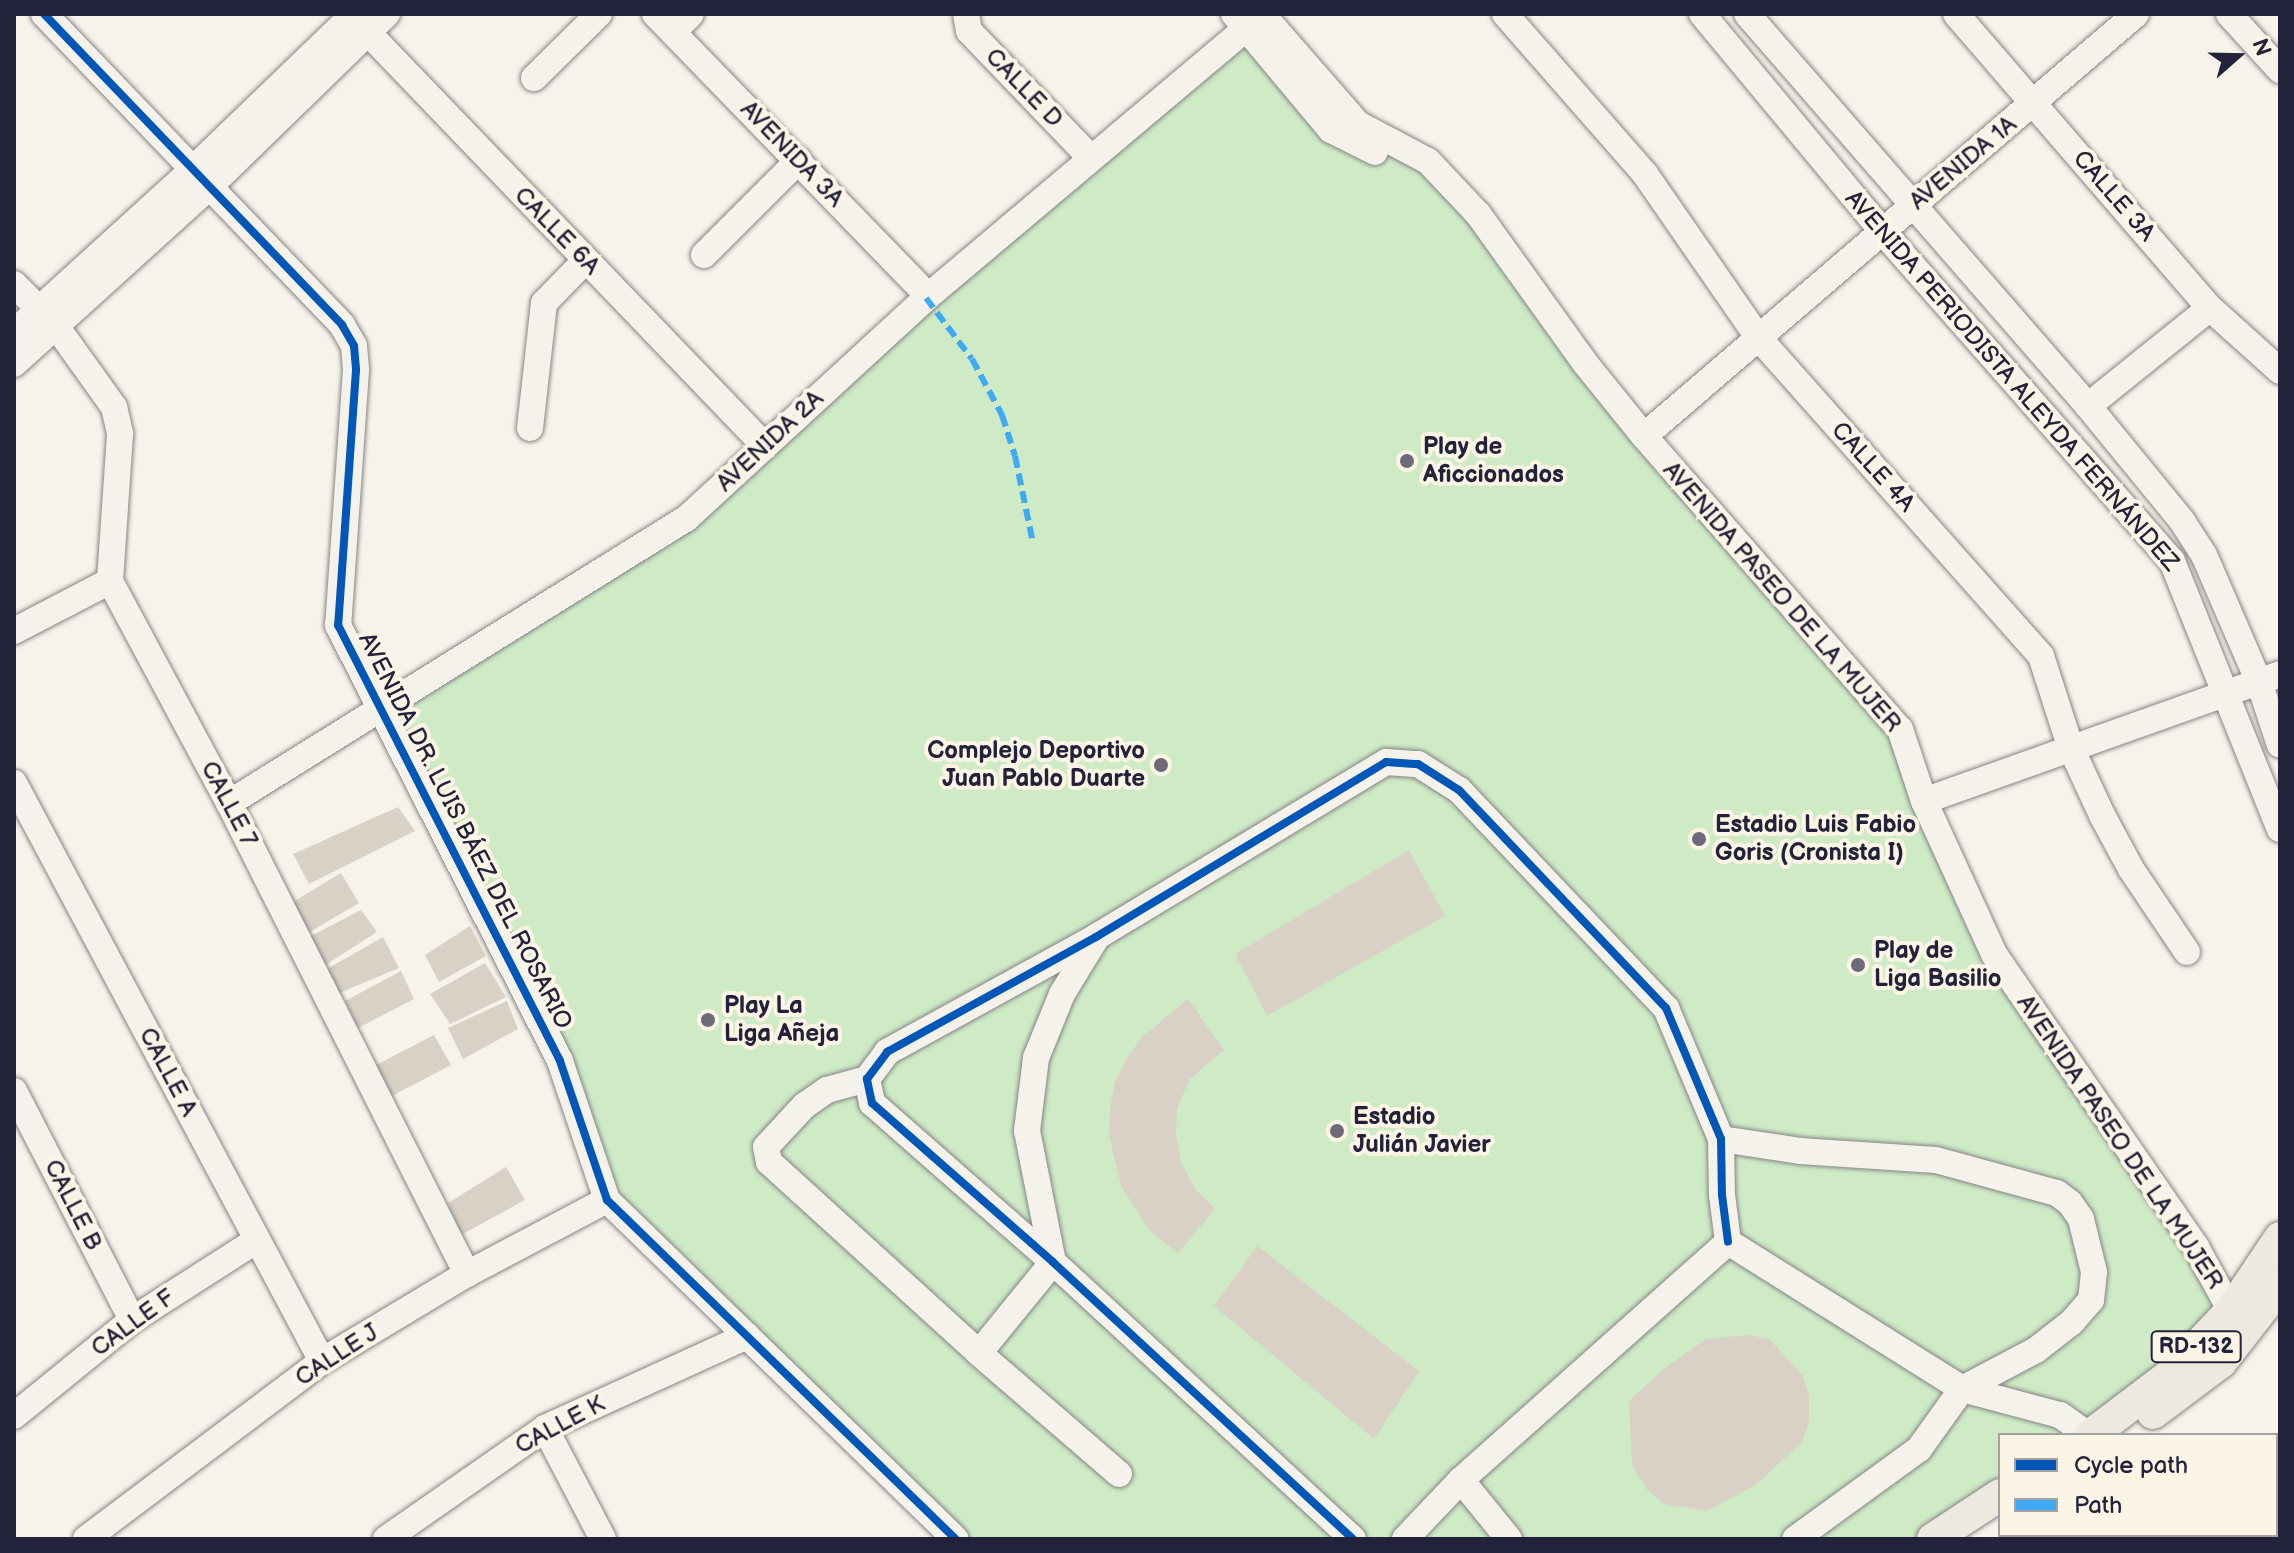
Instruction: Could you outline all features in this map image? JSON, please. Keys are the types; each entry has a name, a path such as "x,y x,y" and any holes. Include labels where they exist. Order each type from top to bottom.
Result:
{"main road":[{"name":"RD-132","path":"2123,1433 2221,1362 2280,1238"},
{"name":"RD-132","path":"2093,1433 2280,1286"},
{"path":"1933,1539 1998,1496"},
{"path":"1973,1539 1998,1521"}],"street":[{"name":"AVENIDA DR. LUIS BÁEZ DEL ROSARIO","path":"44,14 342,325 354,346 356,370 338,625 560,1061 607,1200 955,1539"},
{"path":"14,364 47,317 201,178 356,19 387,14"},
{"path":"534,78 599,14"},
{"name":"CALLE D","path":"966,14 969,31 1091,158"},
{"name":"CALLE 4A","path":"1505,14 1645,174 1758,337 2041,656 2070,746 2131,869 2187,952"},
{"name":"AVENIDA PERIODISTA ALEYDA FERNÁNDEZ","path":"1702,14 1882,231 2172,561 2280,829"},
{"name":"AVENIDA PERIODISTA ALEYDA FERNÁNDEZ","path":"1747,14 2088,406 2200,547 2269,678 2280,745"},
{"name":"CALLE 3A","path":"1956,14 2210,308 2280,371"},
{"name":"AVENIDA 1A","path":"1644,436 2136,14"},
{"path":"2229,14 2280,70"},
{"name":"AVENIDA 2A","path":"229,803 687,518 928,296 1254,17"},
{"name":"AVENIDA PASEO DE LA MUJER","path":"1254,17 1331,130 1372,151 1428,161 1478,214 1585,363 1644,436 1900,729 1924,801 1994,954 2196,1247 2238,1322"},
{"name":"CALLE 6A","path":"356,19 765,446"},
{"name":"AVENIDA 3A","path":"673,20 799,160 928,296"},
{"path":"704,255 799,160"},
{"path":"530,428 544,303 585,261"},
{"path":"14,284 47,317 114,407 120,434 110,581 14,631"},
{"path":"2088,406 2210,308"},
{"path":"14,332 47,317"},
{"name":"CALLE 7","path":"110,581 229,803 467,1274"},
{"path":"1924,801 2070,746 2269,678"},
{"path":"1119,1474 979,1353 769,1162 766,1147 804,1106 827,1090 867,1079 887,1052 1096,937 1386,762 1418,764 1459,790 1666,1008 1721,1139 1728,1242"},
{"name":"CALLE A","path":"14,783 322,1361"},
{"path":"1053,1262 1027,1131 1036,1058 1062,994 1096,937"},
{"path":"867,1079 872,1103 1053,1262 1353,1539"},
{"name":"CALLE B","path":"14,1091 132,1320"},
{"path":"1721,1139 1800,1151 1936,1160 2057,1193 2070,1203 2081,1219 2094,1272 2091,1300 2072,1322 2036,1350 1962,1389 1919,1449 1795,1539"},
{"name":"CALLE J","path":"86,1539 322,1361 467,1274 607,1200"},
{"name":"CALLE F","path":"14,1416 132,1320 257,1240"},
{"path":"1728,1242 1962,1389 2060,1415 2087,1433"},
{"path":"1405,1539 1461,1480 1728,1242"},
{"path":"979,1353 1053,1262"},
{"name":"CALLE K","path":"386,1539 545,1428 747,1336"},
{"path":"545,1428 603,1539"},
{"path":"1461,1480 1509,1539"}],"green space":[{"name":"Complejo Deportivo Juan Pablo Duarte","path":"1263,14 1357,124 1428,161 1900,729 1994,954 2236,1301 2090,1433 1998,1433 1998,1495 1932,1539 957,1539 607,1200 560,1061 380,709 687,518"}],"building":[{"path":"398,807 415,831 309,884 293,854"},
{"path":"1409,850 1445,916 1267,1016 1235,954"},
{"path":"341,873 359,903 310,932 293,902"},
{"path":"361,910 377,932 322,967 311,936"},
{"path":"470,926 486,956 439,982 425,955"},
{"path":"383,937 399,968 339,993 327,969"},
{"path":"485,963 506,997 450,1024 430,994"},
{"path":"401,971 414,999 358,1028 345,1001"},
{"path":"1188,999 1224,1050 1190,1079 1177,1108 1176,1136 1182,1164 1196,1190 1215,1209 1178,1253 1149,1230 1121,1186 1109,1135 1110,1109 1115,1082 1127,1058 1142,1037"},
{"path":"507,1001 518,1029 463,1059 448,1028"},
{"path":"434,1035 451,1065 392,1096 376,1065"},
{"path":"506,1167 525,1200 461,1235 448,1203"},
{"path":"1257,1246 1419,1371 1374,1439 1214,1306"},
{"path":"1750,1335 1769,1339 1803,1376 1809,1395 1809,1422 1802,1442 1757,1484 1707,1511 1664,1504 1648,1491 1632,1466 1629,1401 1666,1367 1706,1339"}],"marked path":[{"path":"926,298 972,359 1002,415 1015,456 1032,538"}],"cycle path":[{"path":"44,14 342,325 354,346 356,370 338,625 560,1061 607,1200 955,1539"},
{"path":"1353,1539 1053,1262 872,1103 867,1079 887,1052 1096,937 1386,762 1418,764 1459,790 1666,1008 1721,1139 1722,1195 1728,1242"}],"place":[{"name":"Play de Aficcionados","path":"1407,461"},
{"name":"Complejo Deportivo Juan Pablo Duarte","path":"1161,765"},
{"name":"Estadio Luis Fabio Goris (Cronista I)","path":"1699,839"},
{"name":"Play de Liga Basilio","path":"1858,965"},
{"name":"Play La Liga Añeja","path":"708,1020"},
{"name":"Estadio Julián Javier","path":"1337,1131"}]}
